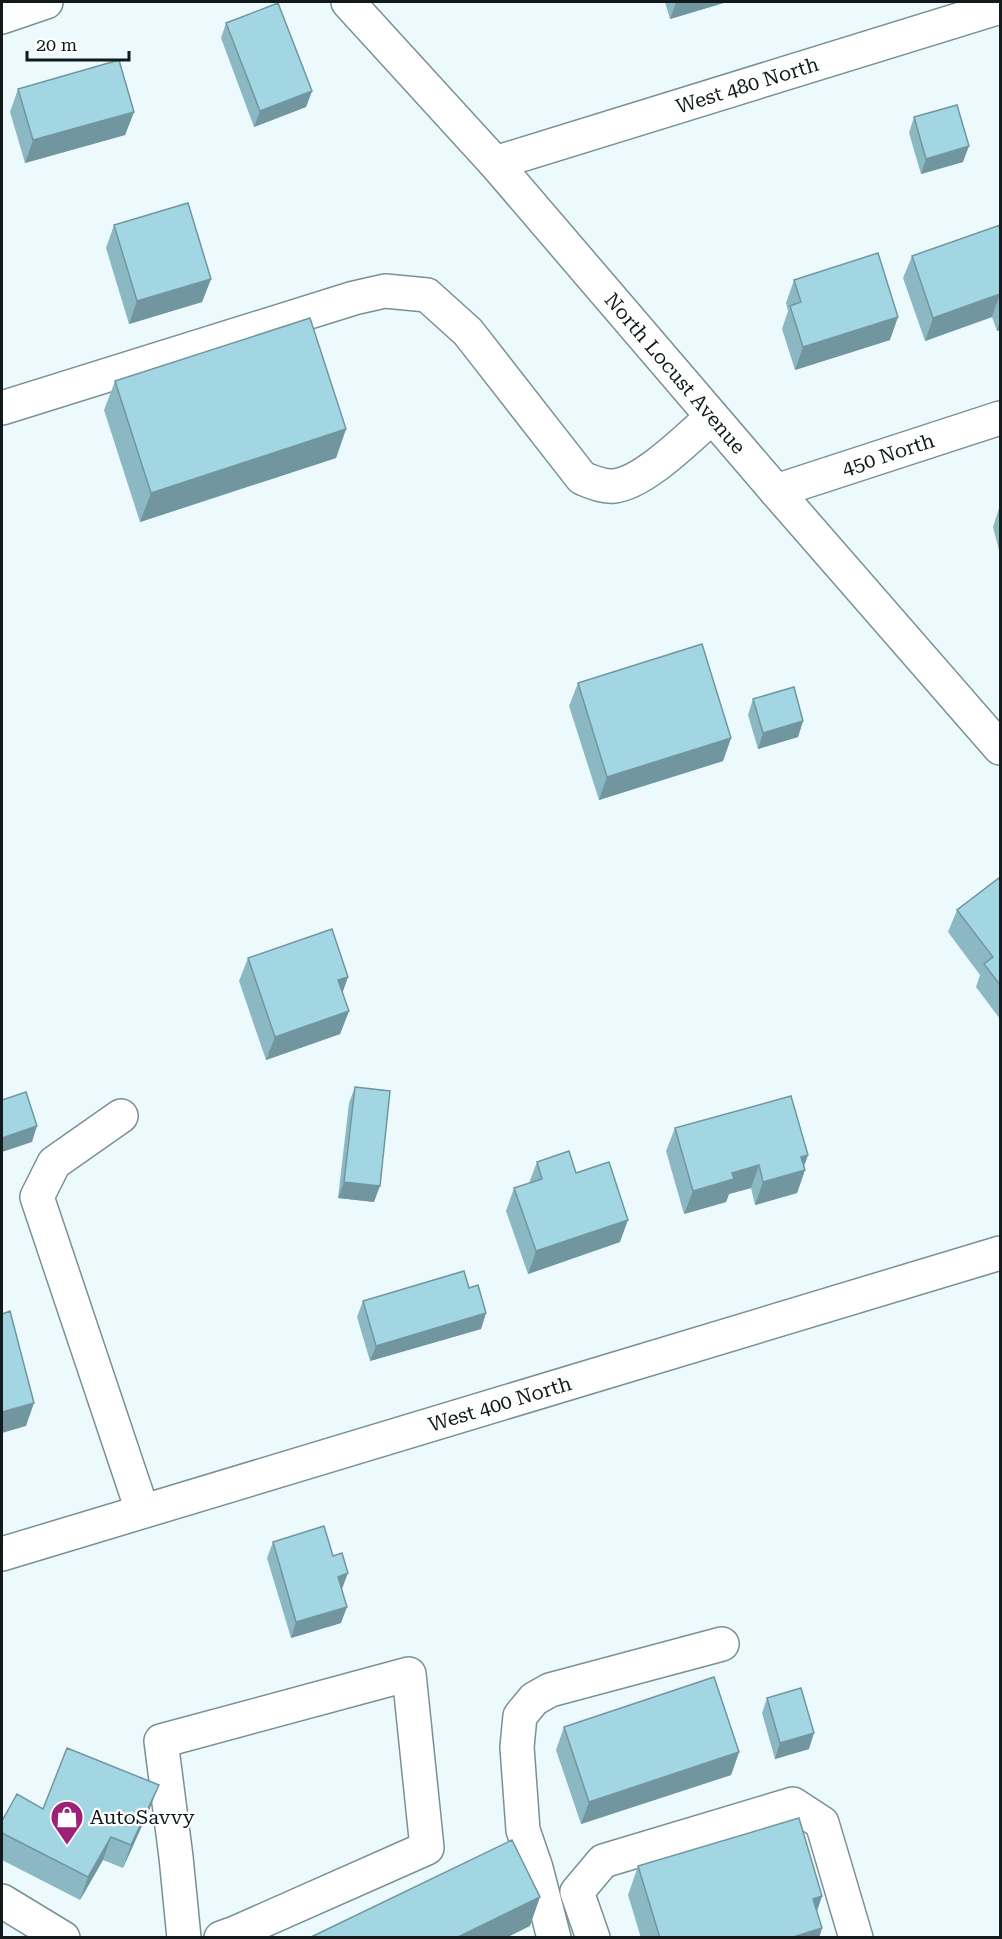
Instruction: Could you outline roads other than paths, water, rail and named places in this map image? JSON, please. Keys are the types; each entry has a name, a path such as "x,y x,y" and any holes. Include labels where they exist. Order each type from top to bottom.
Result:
{"street":[{"path":"2,16 46,2"},
{"name":"North Locust Avenue","path":"348,2 495,164 1000,748"},
{"name":"West 480 North","path":"495,164 1000,7"},
{"path":"2,408 354,298 385,291 427,295 468,332 582,478 595,484 614,486 636,478 712,417"},
{"name":"450 North","path":"776,491 1000,418"},
{"path":"121,1116 54,1162 37,1197 142,1510"},
{"name":"West 400 North","path":"2,1554 1000,1253"},
{"path":"554,1938 524,1830 517,1747 520,1716 534,1699 550,1690 722,1644"},
{"path":"184,1938 161,1741 409,1674 428,1848 220,1938"},
{"path":"593,1938 577,1892 603,1861 793,1804 822,1823 856,1938"},
{"path":"2,1901 63,1938"}],"place":[{"name":"AutoSavvy","path":"67,1846"}]}
